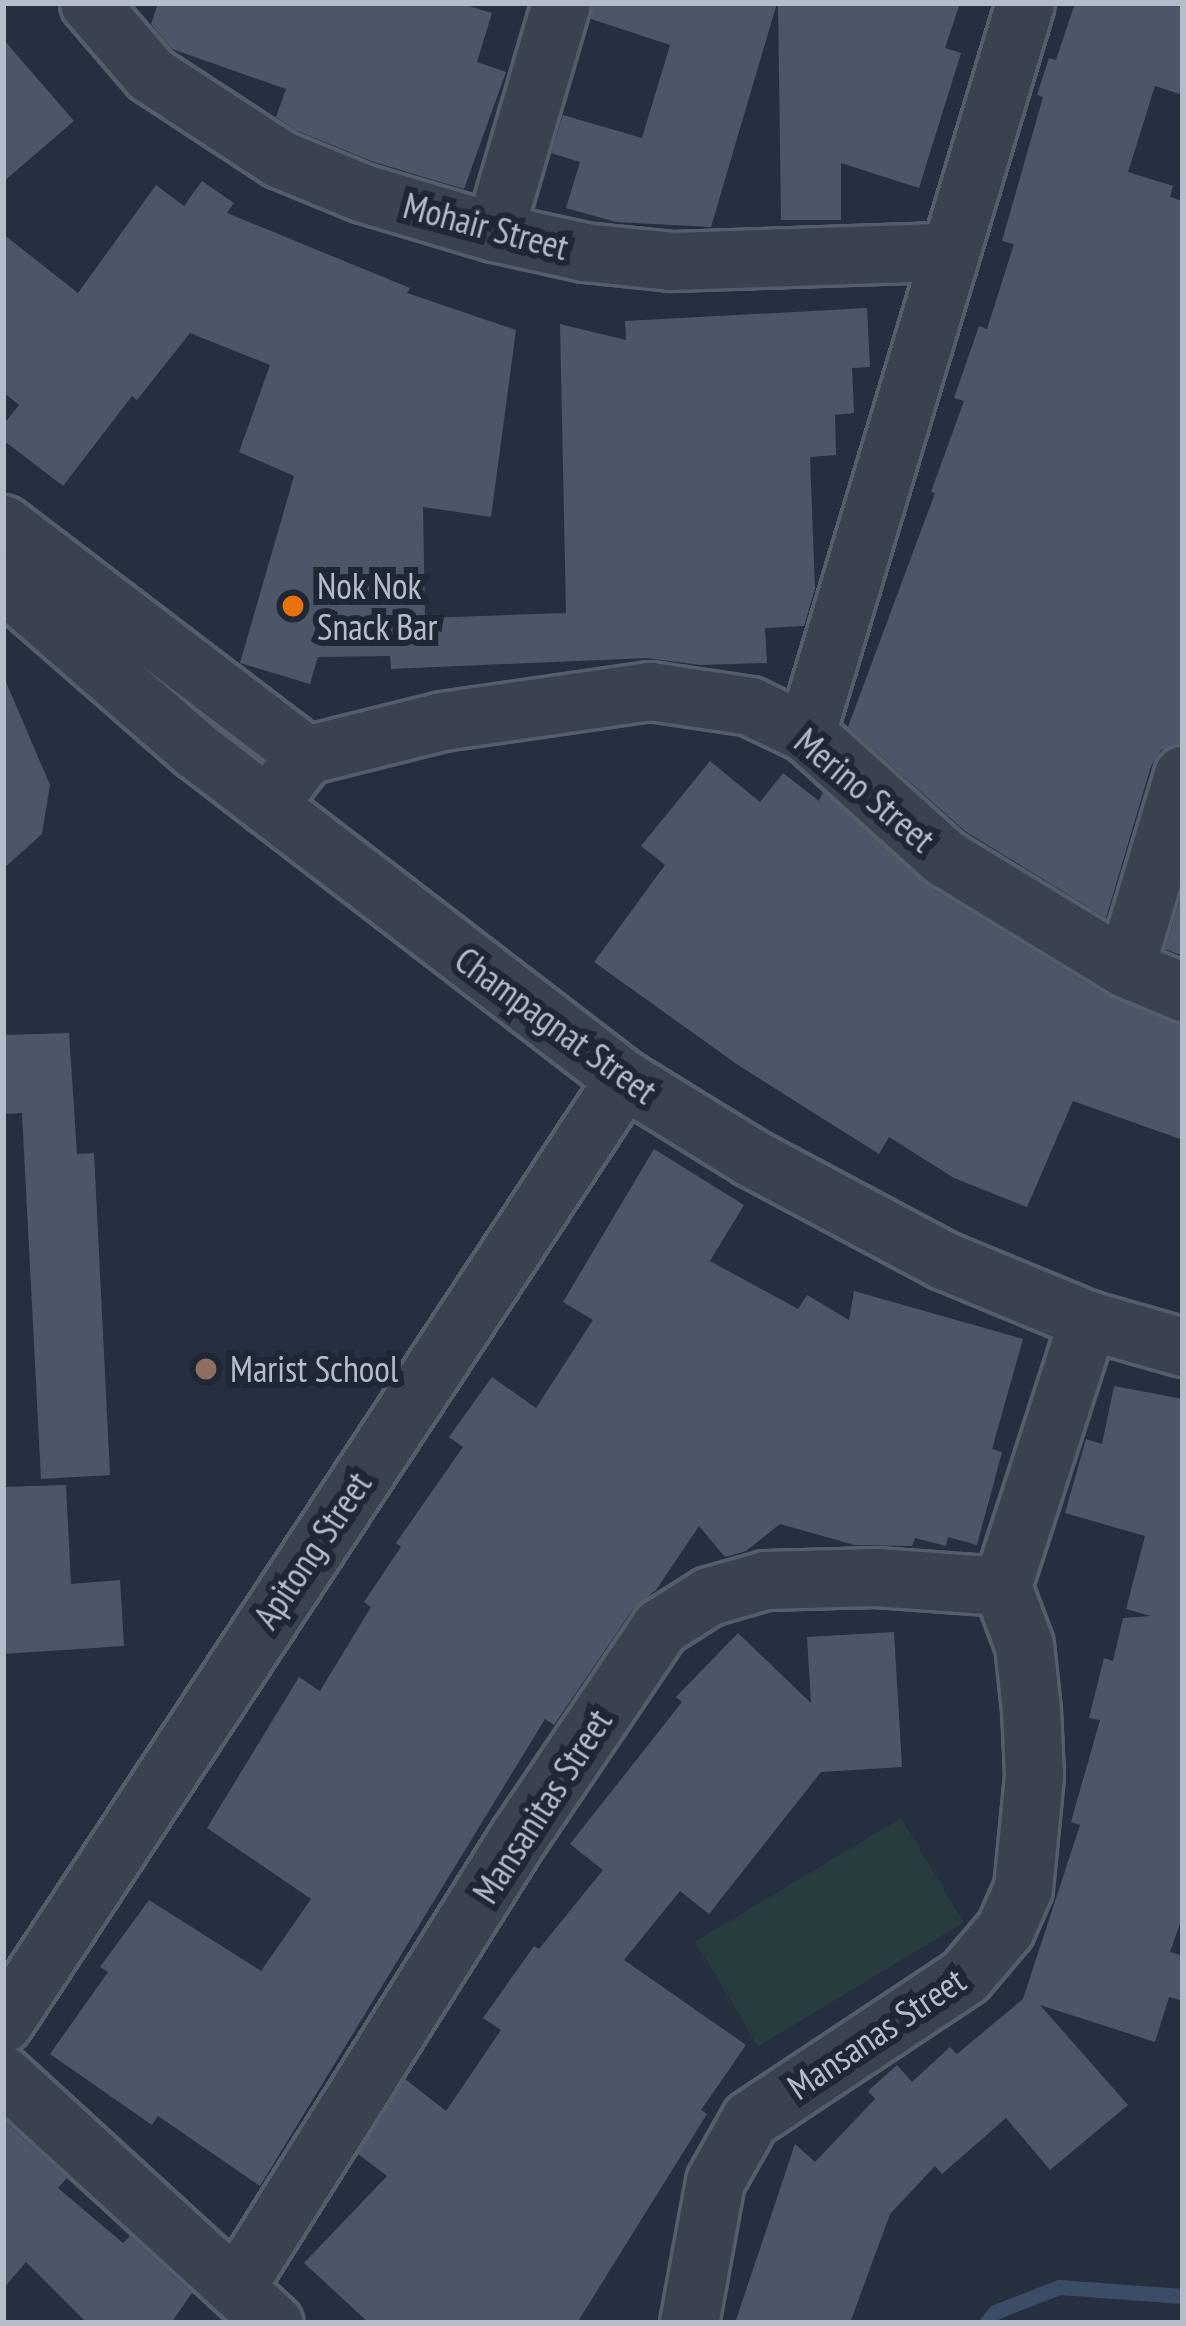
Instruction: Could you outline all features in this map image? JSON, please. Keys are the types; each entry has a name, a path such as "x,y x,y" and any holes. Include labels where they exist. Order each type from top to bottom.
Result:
{"street":[{"path":"494,232 561,3"},
{"path":"806,733 1025,3"},
{"name":"Mohair Street","path":"103,10 150,74 280,159 363,193 494,232 584,252 671,261 949,252"},
{"path":"3,524 306,755 267,805"},
{"name":"Champagnat Street","path":"3,582 267,805 624,1079 752,1158 884,1230 1088,1319 1183,1347"},
{"name":"Merino Street","path":"306,755 489,712 650,691 750,706 806,733 945,858 1125,968 1183,992"},
{"path":"1125,968 1183,775"},
{"name":"Apitong Street","path":"3,2023 624,1079"},
{"path":"1002,1586 1088,1319"},
{"name":"Mansanitas Street","path":"255,2304 517,1839 660,1627 709,1596 765,1580 876,1577 1002,1586"},
{"name":"Mansanas Street","path":"689,2323 715,2181 750,2119 964,1976 1005,1929 1023,1888 1033,1797 1031,1710 1024,1645 1002,1586"},
{"path":"3,2075 255,2304"}],"green space":[{"path":"901,1818 964,1923 758,2046 695,1942"}],"building":[{"path":"158,3 458,3 492,13 477,62 506,72 464,189 374,162 295,130 276,117 286,89 172,49 151,24"},
{"path":"593,3 777,3 711,227 616,222 566,208 580,162 551,153 563,115 642,138 670,45 591,19"},
{"path":"778,3 960,3 945,48 961,53 919,188 841,163 841,220 781,220"},
{"path":"1075,3 1183,3 1183,95 1155,86 1128,172 1173,186 1170,197 1183,201 1183,743 1161,750 1151,766 1106,918 965,831 848,727 935,493 931,492 964,401 954,398 979,326 987,329 1014,244 1002,241 1043,97 1037,95 1049,58 1056,60"},
{"path":"3,39 74,121 3,182"},
{"path":"202,181 234,203 227,213 410,288 407,293 516,330 491,517 423,507 425,618 566,613 560,324 626,340 625,321 867,308 870,367 852,368 854,413 835,415 836,455 810,457 815,589 804,626 765,628 767,663 701,665 646,658 391,669 390,656 318,657 310,684 240,663 294,476 239,452 270,365 190,333 137,400 132,396 63,486 3,440 3,425 19,405 3,392 3,234 78,293 156,185 184,206"},
{"path":"3,675 50,785 42,834 3,869"},
{"path":"710,761 760,802 783,773 819,801 823,792 928,886 1108,996 1183,1024 1183,1140 1073,1101 1027,1207 954,1178 889,1137 879,1154 738,1065 594,962 665,865 641,846"},
{"path":"1183,890 1183,956 1165,949"},
{"path":"69,1033 77,1154 94,1153 110,1475 41,1479 22,1113 3,1114 3,1035"},
{"path":"654,1149 744,1205 710,1261 798,1309 807,1295 849,1320 854,1291 1023,1339 992,1449 1002,1452 977,1545 948,1537 946,1546 915,1538 912,1546 855,1545 780,1524 746,1551 725,1557 699,1526 656,1590 633,1609 554,1725 545,1719 260,2186 158,2116 152,2125 50,2054 108,1972 100,1967 149,1900 261,1971 311,1899 207,1828 299,1677 320,1691 371,1607 364,1602 401,1547 396,1543 463,1447 449,1437 492,1377 536,1408 593,1320 563,1302"},
{"path":"1114,1386 1183,1399 1183,1915 1170,1952 1183,1956 1183,2001 1169,1997 1155,2042 1040,2005 1128,2105 1050,2170 1006,2118 942,2174 935,2166 890,2214 850,2323 735,2323 795,2144 815,2162 875,2099 868,2091 897,2065 912,2082 950,2047 957,2054 1023,1999 1080,1825 1071,1822 1100,1720 1089,1718 1104,1658 1113,1661 1123,1618 1151,1616 1126,1609 1145,1536 1065,1513 1086,1439 1102,1444"},
{"path":"66,1485 71,1584 120,1580 124,1646 3,1654 3,1487"},
{"path":"894,1632 902,1767 821,1772 709,1914 680,1891 624,1960 746,2045 701,2110 707,2114 577,2323 369,2323 304,2263 387,2176 358,2154 405,2079 446,2111 501,2030 483,2018 534,1946 539,1949 603,1870 570,1844 682,1702 676,1697 738,1633 811,1703 807,1637"},
{"path":"3,2120 67,2178 58,2188 123,2243 130,2236 192,2293 171,2323 87,2323 26,2262 3,2289"}],"waterway":[{"path":"986,2323 995,2312 1059,2287 1183,2296"}],"place":[{"name":"Nok Nok Snack Bar","path":"293,606"},
{"name":"Marist School","path":"206,1369"}]}
